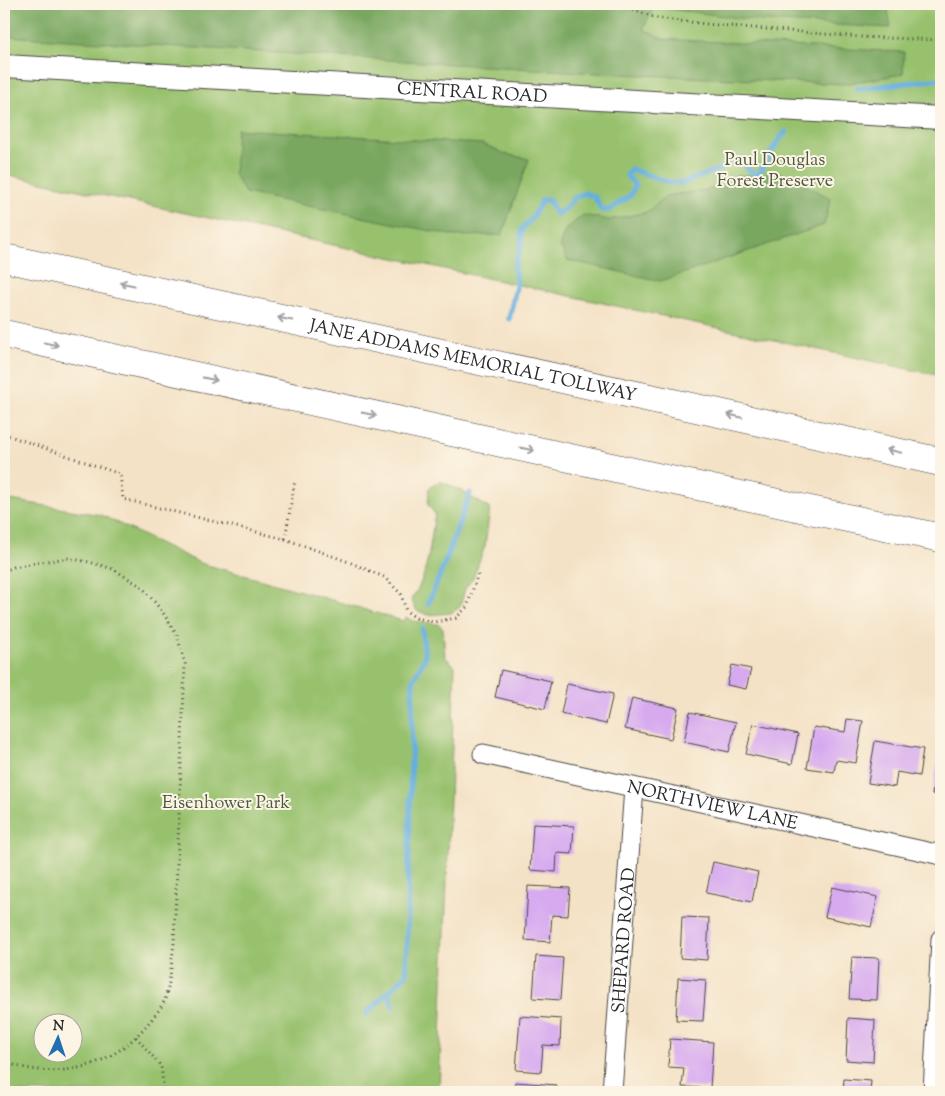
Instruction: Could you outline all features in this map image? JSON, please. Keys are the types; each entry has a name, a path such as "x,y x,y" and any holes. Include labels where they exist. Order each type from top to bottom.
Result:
{"highway":[{"name":"JANE ADDAMS MEMORIAL TOLLWAY","path":"4,258 941,462"},
{"path":"4,334 941,538"}],"street":[{"name":"CENTRAL ROAD","path":"4,66 941,118"},
{"name":"NORTHVIEW LANE","path":"483,754 941,855"},
{"name":"SHEPARD ROAD","path":"612,1092 634,788"},
{"path":"933,1092 941,940"}],"path":[{"path":"619,4 656,18 706,24 860,37 941,40 939,4"},
{"path":"4,434 120,474 123,499 285,539 384,577 401,594 406,611 416,618 434,622 456,618 467,607 479,570"},
{"path":"285,539 295,480"},
{"path":"4,571 14,566 67,558 113,569 142,587 162,611 176,635 185,664 174,942 171,973 165,999 136,1037 121,1050 92,1064 76,1069 51,1071 20,1067 4,1060"},
{"path":"136,1037 161,1066 164,1092"}],"green space":[{"name":"Paul Douglas Forest Preserve","path":"4,4 941,4 941,376 4,174"},
{"path":"4,4 887,4 891,28 762,21 654,7 643,29 663,39 904,52 903,74 843,84 597,73 4,36"},
{"path":"237,129 483,144 505,154 529,159 502,235 455,236 245,193 234,174"},
{"path":"780,173 831,198 824,225 661,281 567,260 560,245 565,230 583,215 609,220 647,212 666,196 725,187 736,176"},
{"path":"440,481 462,491 490,509 485,546 473,578 465,589 460,607 451,613 428,615 416,610 411,599 422,581 430,547 435,514 428,505 429,488"},
{"name":"Eisenhower Park","path":"4,499 101,515 200,563 403,621 406,617 412,621 438,624 443,628 445,657 455,666 439,1092 4,1092"}],"building":[{"path":"732,665 751,669 746,689 727,685"},
{"path":"501,670 551,681 545,709 495,697"},
{"path":"567,684 613,694 606,724 561,714"},
{"path":"632,698 678,708 671,739 625,729"},
{"path":"690,712 736,722 729,752 684,742"},
{"path":"847,719 863,721 856,763 836,760 834,772 807,768 814,727 845,732"},
{"path":"753,724 798,734 792,764 746,754"},
{"path":"875,741 923,749 919,776 897,772 895,787 868,783"},
{"path":"938,763 941,764 941,796 932,794"},
{"path":"533,824 574,826 572,854 557,853 556,872 530,870"},
{"path":"713,862 758,872 752,902 706,893"},
{"path":"528,886 570,888 568,916 552,915 550,942 525,940"},
{"path":"832,887 878,897 871,927 825,917"},
{"path":"682,917 709,918 707,960 680,958"},
{"path":"536,956 563,958 560,1000 533,998"},
{"path":"852,957 879,958 877,1000 849,999"},
{"path":"678,978 706,980 703,1021 676,1020"},
{"path":"520,1016 561,1019 560,1046 543,1045 541,1072 516,1070"},
{"path":"848,1018 875,1020 873,1062 846,1060"},
{"path":"670,1039 713,1042 710,1088 682,1087 684,1068 668,1067"},
{"path":"844,1079 871,1081 870,1092 843,1092"},
{"path":"515,1082 557,1085 556,1092 514,1092"}],"waterway":[{"path":"857,89 941,79"},
{"path":"509,319 517,282 514,268 521,246 522,229 532,218 542,200 549,200 556,214 564,210 574,198 585,193 595,197 601,210 609,210 631,195 635,185 627,176 631,169 667,182 683,183 720,169 735,157 757,177 778,141 786,132"},
{"path":"428,604 470,493"},
{"path":"366,1014 406,975 413,681 425,657 422,629"},
{"path":"389,992 393,1007"}]}
